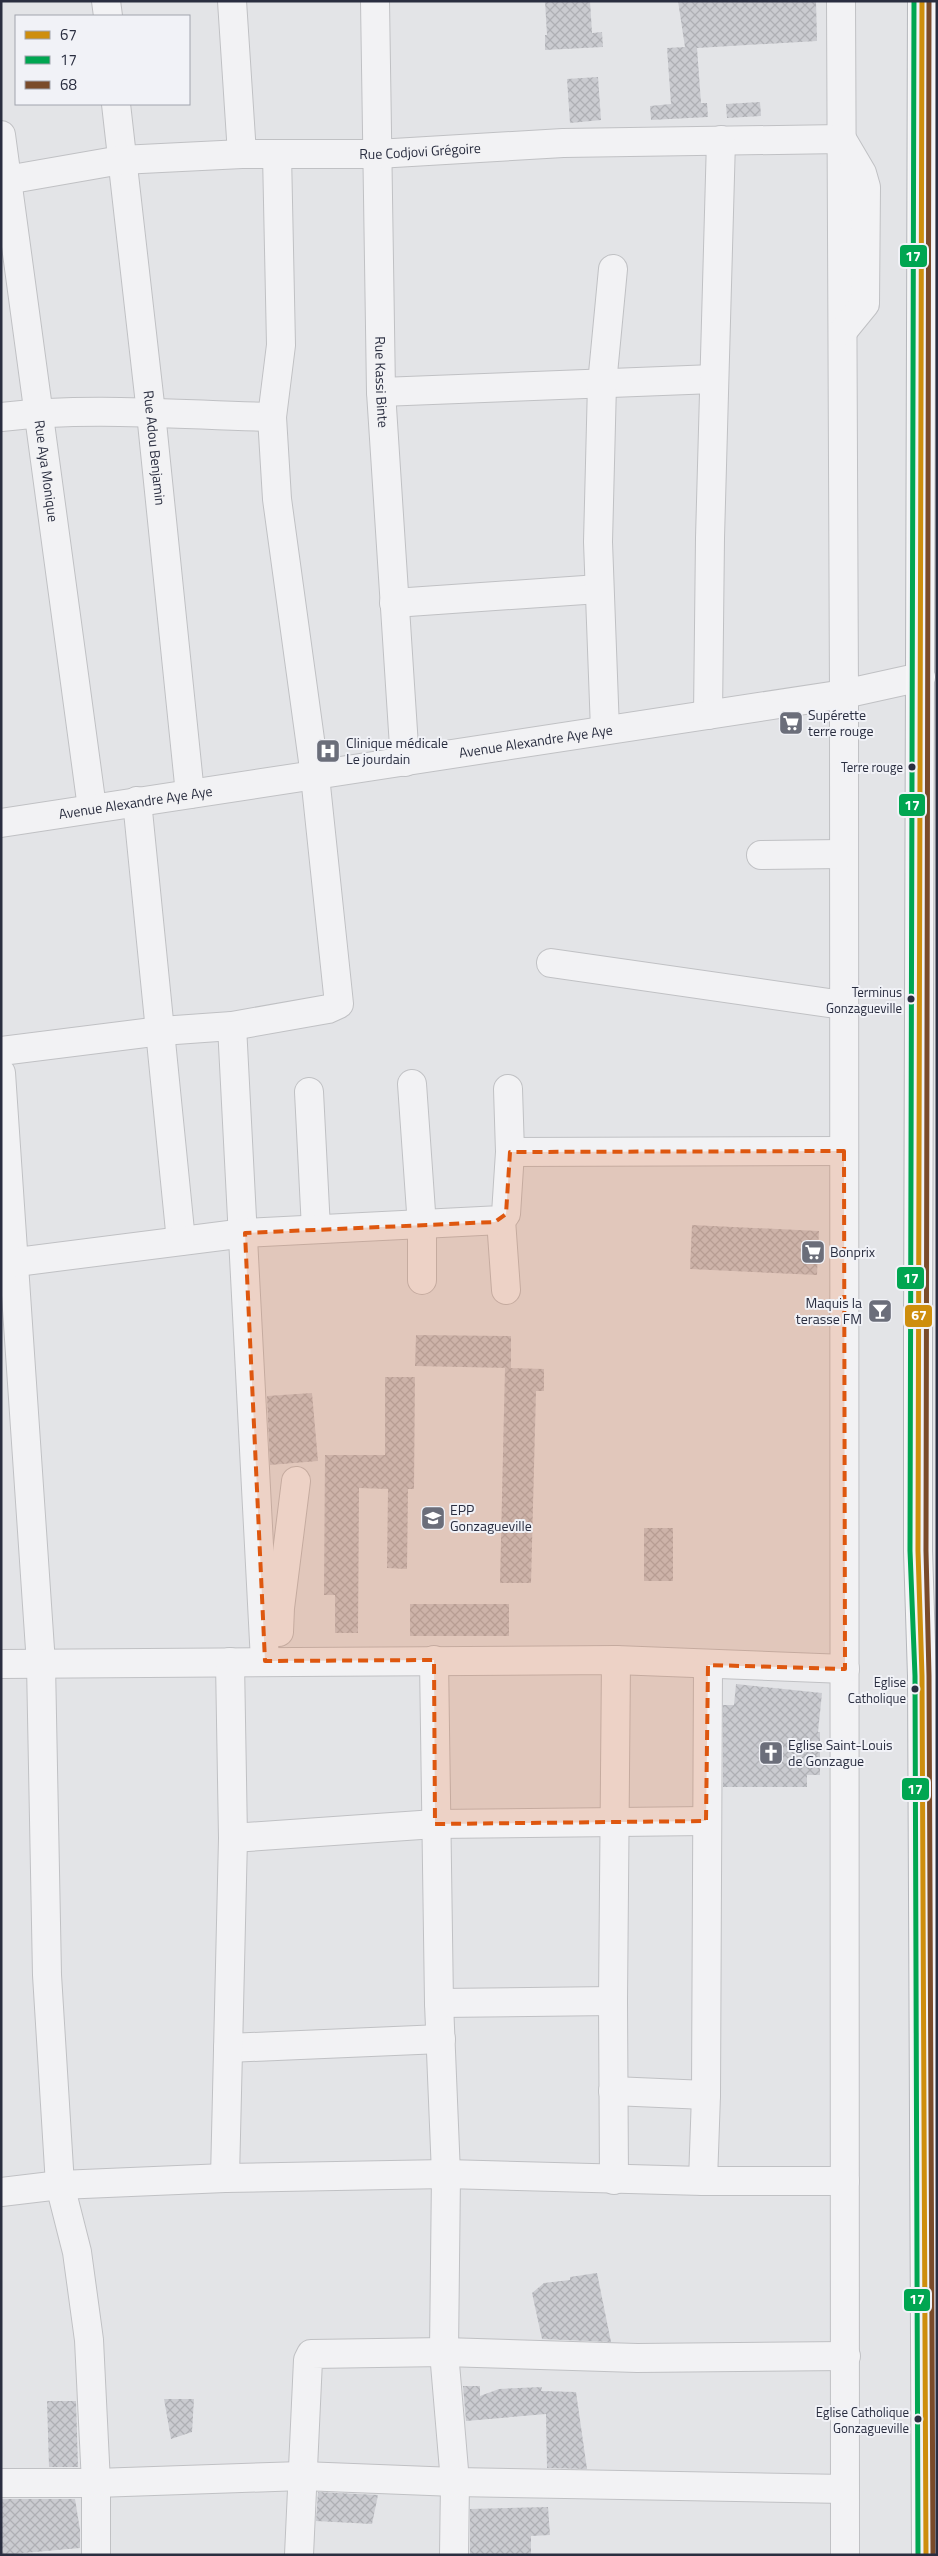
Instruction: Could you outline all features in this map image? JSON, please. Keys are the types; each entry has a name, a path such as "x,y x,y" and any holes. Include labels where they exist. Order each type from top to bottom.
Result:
{"highway":[{"path":"922,1 918,1502 922,1676 926,2555"}],"street":[{"path":"106,1 108,15"},
{"path":"232,1 242,154"},
{"name":"Rue Kassi Binte","path":"375,1 381,392 405,762"},
{"path":"841,1 844,694 842,854 845,1669 845,2555"},
{"name":"Rue Adou Benjamin","path":"116,105 151,413 190,794"},
{"name":"Rue Aya Monique","path":"1,135 5,181 40,412 92,808"},
{"name":"Rue Codjovi Grégoire","path":"5,181 121,160 242,154 377,154 563,143 842,139"},
{"path":"708,715 714,379 721,140"},
{"path":"1,1051 161,1031 232,1026 328,1010 339,1004 315,776 277,499 272,417 281,345 277,154"},
{"path":"605,730 599,589 602,384 613,269"},
{"path":"381,392 714,379"},
{"path":"1,418 40,412 272,417"},
{"path":"394,603 599,589"},
{"name":"Avenue Alexandre Aye Aye","path":"1,823 844,694 921,677"},
{"path":"137,801 181,1241"},
{"path":"761,855 842,854"},
{"path":"551,963 843,1006"},
{"path":"232,1026 272,1661"},
{"path":"1,1073 8,1263 41,1664 47,1976 60,2185 77,2252 85,2295 96,2483 96,2555"},
{"path":"412,1084 422,1226 422,1280"},
{"path":"506,1290 501,1220 506,1214 510,1152 508,1089"},
{"path":"309,1092 316,1229"},
{"path":"510,1152 844,1151"},
{"path":"8,1263 245,1233 422,1226 501,1220"},
{"path":"272,1661 296,1481"},
{"path":"434,1660 439,2004 446,2174 444,2352 455,2482 454,2555"},
{"path":"1,1664 616,1660 845,1669"},
{"path":"614,2180 613,2001 616,1660"},
{"path":"225,2178 233,1838 230,1662"},
{"path":"703,2182 706,2095 708,1665"},
{"path":"233,1838 436,1824 614,1820 706,1821"},
{"path":"439,2004 613,2001"},
{"path":"228,2048 441,2039"},
{"path":"613,2091 706,2095"},
{"path":"1,2192 60,2185 225,2178 446,2174 703,2182 845,2182"},
{"path":"299,2555 308,2360 311,2354 444,2352 637,2358 846,2356"},
{"path":"1,2483 96,2483 302,2476 455,2482 845,2489"}],"highlighted area":[{"path":"844,1151 845,1669 708,1665 706,1821 435,1824 434,1660 265,1661 245,1233 495,1222 506,1214 510,1152"}],"building":[{"path":"545,1 590,1 592,33 602,32 603,47 545,50 545,35 547,35"},
{"path":"678,1 816,1 817,41 697,48 701,103 707,103 708,117 651,120 650,106 671,104 667,48 685,47"},
{"path":"598,77 601,120 570,123 567,79"},
{"path":"760,102 761,116 727,118 726,104"},
{"path":"692,1225 819,1231 817,1275 690,1269"},
{"path":"416,1335 511,1336 511,1368 415,1366"},
{"path":"505,1368 544,1369 544,1391 536,1391 531,1583 500,1583"},
{"path":"385,1377 415,1377 414,1489 408,1489 407,1569 387,1568 388,1489 359,1488 358,1633 335,1633 335,1595 324,1595 325,1455 385,1455"},
{"path":"312,1393 318,1461 270,1465 267,1396"},
{"path":"644,1528 673,1528 673,1581 644,1581"},
{"path":"410,1604 509,1604 509,1636 410,1636"},
{"path":"736,1684 822,1693 818,1732 820,1732 820,1775 807,1775 807,1787 723,1787 723,1705 734,1705"},
{"path":"597,2273 611,2342 542,2339 532,2293 544,2283 570,2280 570,2277"},
{"path":"463,2386 480,2386 480,2396 499,2389 542,2387 541,2391 576,2392 587,2469 547,2468 546,2414 466,2421"},
{"path":"164,2399 194,2399 192,2432 171,2439"},
{"path":"47,2401 76,2401 78,2467 49,2467"},
{"path":"318,2492 378,2495 372,2524 316,2521"},
{"path":"1,2499 75,2499 80,2530 80,2548 1,2555"},
{"path":"548,2507 550,2535 531,2536 531,2555 470,2555 470,2509"}],"transit line":[{"name":"17","path":"914,1 910,1551 915,1676 918,2555"},
{"name":"67","path":"922,1 918,1551 922,1676 926,2555"},
{"name":"68","path":"929,1 926,1551 929,1676 933,2555"}],"place":[{"name":"Supérette terre rouge","path":"791,723"},
{"name":"Clinique médicale Le jourdain","path":"328,751"},
{"name":"Terre rouge","path":"912,767"},
{"name":"Terminus Gonzagueville","path":"911,999"},
{"name":"Bonprix","path":"813,1252"},
{"name":"Maquis la terasse FM","path":"880,1311"},
{"name":"EPP Gonzagueville","path":"433,1518"},
{"name":"Eglise Catholique","path":"915,1689"},
{"name":"Eglise Saint-Louis de Gonzague","path":"771,1753"},
{"name":"Eglise Catholique Gonzagueville","path":"918,2419"}]}
